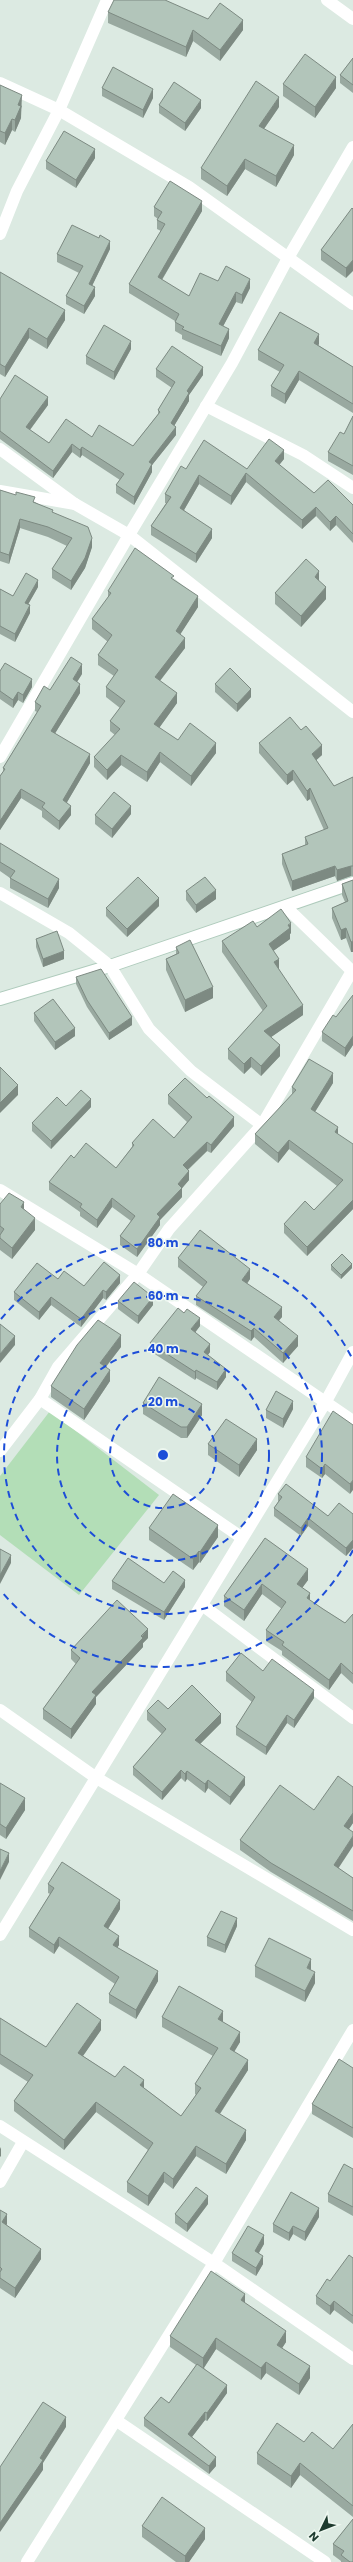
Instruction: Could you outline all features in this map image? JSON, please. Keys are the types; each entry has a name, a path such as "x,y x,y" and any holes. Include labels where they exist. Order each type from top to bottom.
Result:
{"street":[{"path":"0,234 17,191 58,110 107,0"},
{"path":"326,0 353,19"},
{"path":"0,83 58,110 189,187 353,304"},
{"path":"0,757 129,535 232,363 288,258 353,147"},
{"path":"206,406 303,455 353,488"},
{"path":"0,449 75,504 129,535 353,712"},
{"path":"0,491 75,504"},
{"path":"0,999 110,966 353,883"},
{"path":"0,893 69,933 110,966 149,1029 191,1071 262,1125"},
{"path":"0,1451 40,1399 58,1368 138,1274 169,1229 262,1125 352,971 286,907"},
{"path":"0,1190 138,1274 324,1403 353,1421"},
{"path":"0,1935 95,1777 202,1605 241,1537 324,1403 353,1352"},
{"path":"40,1399 241,1537"},
{"path":"202,1605 353,1718"},
{"path":"0,1710 95,1777 353,1930"},
{"path":"27,2562 117,2421 214,2263 353,2030"},
{"path":"0,2126 214,2263 353,2358"},
{"path":"0,2182 23,2142"},
{"path":"117,2421 325,2562"}],"green space":[{"path":"50,1411 159,1495 79,1595 0,1535 0,1476"}],"building":[{"path":"114,0 165,0 208,19 220,3 243,20 220,50 193,30 186,47 108,12"},
{"path":"305,54 336,77 315,107 283,84"},
{"path":"353,58 353,85 340,75"},
{"path":"113,67 153,89 143,110 102,88"},
{"path":"256,81 279,97 259,126 294,145 276,176 245,159 227,186 201,168"},
{"path":"174,82 201,100 185,123 159,105"},
{"path":"0,85 22,95 18,105 21,106 15,120 12,119 5,133 0,131"},
{"path":"64,131 95,149 76,180 46,161"},
{"path":"170,181 202,201 158,277 189,296 200,273 218,281 226,266 250,279 242,295 236,292 219,324 229,329 221,346 182,329 184,327 175,322 179,314 129,284 165,224 157,220 162,212 154,207"},
{"path":"352,208 353,260 346,268 321,250"},
{"path":"72,225 99,238 100,235 110,241 89,284 95,287 84,306 66,296 83,266 57,254"},
{"path":"0,272 65,310 47,339 29,328 5,367 0,364"},
{"path":"280,312 319,334 314,343 353,367 353,404 299,371 285,394 271,386 284,365 258,350"},
{"path":"104,325 131,341 114,372 86,356"},
{"path":"172,346 203,367 187,391 189,393 171,423 176,427 149,462 152,464 134,497 116,485 124,474 82,447 80,450 72,444 53,471 0,431 0,399 15,375 48,397 26,427 49,443 66,419 92,437 99,425 133,446 160,412 158,410 175,382 156,369"},
{"path":"353,416 353,466 328,452 340,432 344,434"},
{"path":"269,439 284,450 275,461 314,493 328,480 353,505 353,534 336,516 330,522 316,507 302,520 246,473 231,496 199,475 180,508 212,529 196,554 151,526 171,497 165,494 181,466 186,469 204,440 247,469"},
{"path":"0,490 16,495 16,492 35,497 33,502 53,510 52,512 88,527 92,538 85,558 71,581 52,569 72,538 48,527 20,519 9,555 0,552"},
{"path":"135,548 174,576 171,578 198,596 176,631 185,638 155,677 177,693 154,724 178,740 190,723 216,743 191,776 160,752 147,772 121,755 107,770 94,757 120,729 110,721 125,701 106,687 118,670 98,655 112,635 92,619 111,593 108,591"},
{"path":"306,559 319,571 315,577 326,587 301,616 275,593"},
{"path":"26,573 38,580 25,603 30,605 15,634 0,626 0,589 13,596"},
{"path":"71,657 82,664 73,679 80,684 51,731 90,754 63,800 71,806 59,821 42,807 45,803 21,789 0,821 0,776 5,769 3,768 41,706 35,702 44,686 50,690"},
{"path":"5,663 32,679 23,695 18,692 13,700 0,691 0,671"},
{"path":"230,668 251,689 237,704 215,684"},
{"path":"290,717 301,730 306,726 322,745 312,754 334,786 353,777 353,866 337,870 335,866 292,881 282,854 308,844 305,837 328,828 310,788 307,791 293,770 287,775 259,743"},
{"path":"114,792 131,806 112,829 95,815"},
{"path":"0,843 59,879 48,899 10,878 15,871 0,862"},
{"path":"138,877 159,898 127,929 106,908"},
{"path":"205,877 216,890 196,905 186,891"},
{"path":"353,880 353,941 351,942 346,928 341,930 332,908 348,901 342,884"},
{"path":"281,909 291,923 288,925 290,928 269,944 279,959 274,962 303,1005 264,1031 280,1045 261,1066 251,1057 244,1064 228,1049 267,1006 222,941 253,921 257,927"},
{"path":"57,931 64,951 43,959 36,939"},
{"path":"190,940 213,987 185,1000 166,959 179,953 176,947"},
{"path":"101,969 132,1017 109,1033 87,1000 76,977"},
{"path":"353,995 353,1036 345,1048 322,1032 333,1015 336,1017"},
{"path":"53,999 75,1028 55,1042 34,1013"},
{"path":"309,1059 333,1073 311,1109 338,1127 335,1132 353,1144 353,1200 307,1247 284,1224 305,1201 314,1210 343,1180 289,1140 278,1153 255,1134 296,1090 292,1087"},
{"path":"0,1067 18,1085 0,1103"},
{"path":"185,1078 207,1098 209,1096 234,1117 211,1145 207,1142 183,1165 189,1171 178,1184 182,1188 157,1214 160,1217 137,1249 120,1236 135,1216 112,1198 97,1220 80,1207 82,1204 49,1182 71,1155 74,1158 86,1143 116,1168 134,1145 132,1143 153,1119 174,1138 192,1117 168,1095"},
{"path":"81,1090 91,1099 51,1141 32,1123 57,1097 66,1106"},
{"path":"9,1193 24,1202 21,1207 35,1218 12,1248 0,1238 0,1235 4,1229 0,1226 0,1204"},
{"path":"200,1230 250,1269 242,1280 282,1307 274,1317 298,1336 283,1353 254,1328 251,1331 196,1296 207,1282 178,1258"},
{"path":"342,1254 352,1264 341,1275 331,1265"},
{"path":"104,1262 120,1275 106,1292 103,1290 81,1319 51,1297 39,1312 14,1292 37,1263 58,1279 64,1271 84,1286"},
{"path":"134,1282 153,1297 138,1316 118,1301"},
{"path":"178,1308 184,1313 187,1309 200,1318 191,1329 210,1344 204,1352 226,1369 217,1382 196,1370 195,1372 150,1343"},
{"path":"98,1320 121,1335 100,1363 110,1370 84,1409 51,1386 77,1345"},
{"path":"0,1324 15,1336 0,1354"},
{"path":"159,1377 202,1404 187,1427 181,1427 143,1403"},
{"path":"276,1391 293,1401 283,1419 266,1410"},
{"path":"333,1411 353,1425 353,1480 350,1484 325,1464 322,1469 306,1457"},
{"path":"226,1419 257,1439 239,1465 208,1444"},
{"path":"286,1484 328,1516 339,1503 353,1514 353,1540 346,1548 308,1518 301,1528 274,1508 282,1497 278,1494"},
{"path":"173,1494 218,1525 200,1552 199,1551 193,1559 149,1528"},
{"path":"265,1538 308,1569 297,1584 310,1593 307,1598 345,1623 353,1614 353,1674 341,1663 329,1680 282,1645 284,1642 266,1630 286,1602 262,1584 244,1610 224,1596"},
{"path":"0,1549 11,1555 0,1575"},
{"path":"128,1558 164,1583 173,1571 185,1580 164,1612 112,1581"},
{"path":"117,1600 148,1629 141,1636 143,1638 92,1692 96,1695 71,1729 43,1709 80,1658 71,1650"},
{"path":"241,1653 263,1671 272,1659 314,1690 294,1720 287,1715 266,1747 236,1727 255,1697 226,1672"},
{"path":"192,1685 221,1714 195,1740 245,1777 230,1797 208,1780 205,1784 187,1771 185,1774 181,1770 162,1792 133,1767 166,1729 147,1711 158,1700 168,1709"},
{"path":"338,1776 353,1787 353,1813 344,1826 353,1832 353,1836 334,1865 353,1878 353,1911 271,1863 240,1840 280,1785 314,1810"},
{"path":"0,1783 25,1798 6,1828 0,1824"},
{"path":"0,1849 9,1853 0,1871"},
{"path":"62,1862 120,1900 104,1926 119,1936 113,1945 158,1971 136,2010 109,1994 119,1977 59,1937 54,1945 29,1928 54,1888 48,1884"},
{"path":"221,1911 237,1918 225,1945 207,1937"},
{"path":"269,1938 311,1959 307,1968 315,1972 305,1991 255,1966"},
{"path":"179,1986 223,2011 218,2019 240,2032 230,2049 248,2060 215,2111 246,2130 226,2164 196,2146 173,2179 164,2172 148,2196 127,2182 153,2143 96,2102 64,2140 14,2101 33,2075 0,2054 0,2018 46,2047 77,2003 101,2020 78,2053 115,2077 124,2066 144,2080 140,2085 181,2116 201,2088 195,2084 218,2048 162,2017"},
{"path":"339,2059 353,2068 353,2128 312,2104"},
{"path":"344,2164 353,2169 353,2207 328,2194"},
{"path":"196,2187 208,2196 187,2224 175,2214"},
{"path":"291,2192 319,2208 305,2232 293,2226 289,2233 273,2224"},
{"path":"0,2210 7,2214 2,2222 41,2249 15,2288 0,2278 0,2272 2,2269 0,2267"},
{"path":"248,2226 264,2235 255,2251 263,2256 256,2268 232,2253"},
{"path":"349,2255 353,2258 353,2316 334,2301 330,2306 316,2296 327,2279 330,2281"},
{"path":"211,2271 245,2294 241,2300 286,2331 277,2345 310,2366 299,2384 266,2362 261,2368 216,2338 203,2358 170,2336"},
{"path":"197,2364 227,2385 207,2413 205,2412 188,2434 216,2457 209,2466 144,2418 161,2397 169,2403"},
{"path":"43,2402 66,2417 40,2458 43,2460 0,2523 0,2467"},
{"path":"277,2423 304,2442 312,2432 333,2449 353,2424 353,2506 300,2463 291,2476 257,2453"},
{"path":"162,2497 205,2528 185,2556 142,2526"},
{"path":"353,2519 353,2562 350,2562 341,2555 344,2551 333,2544"}]}
